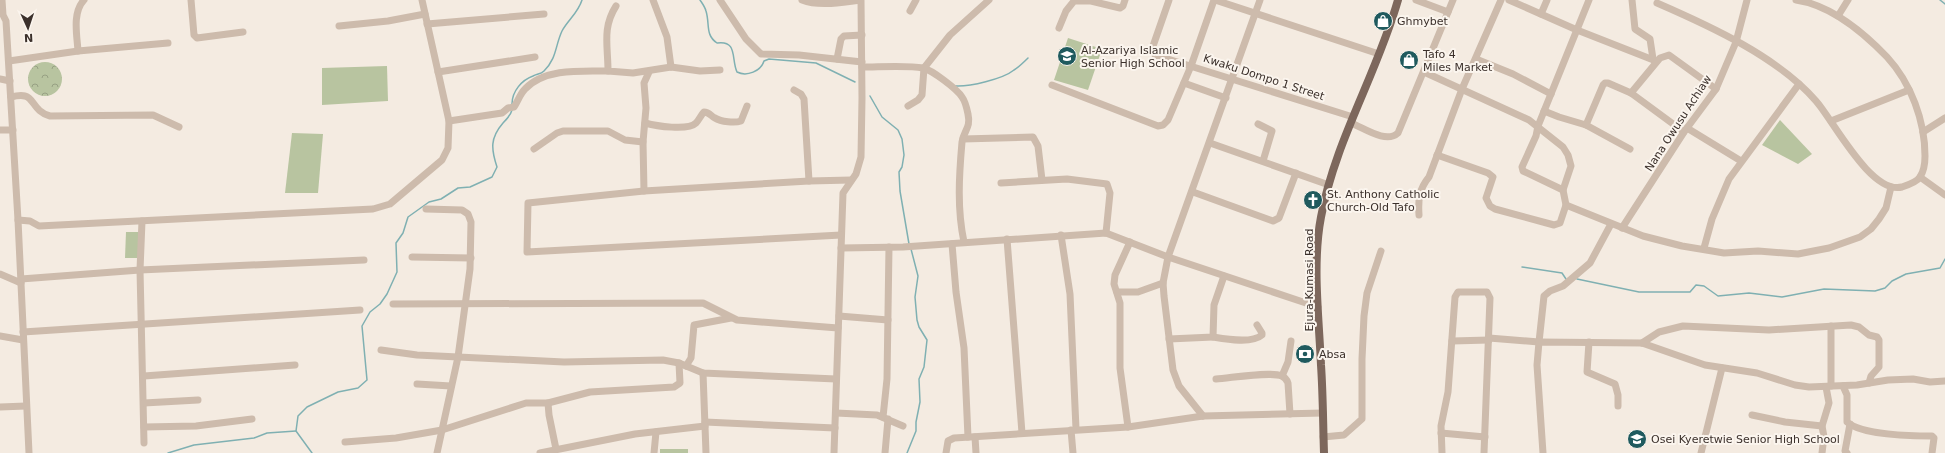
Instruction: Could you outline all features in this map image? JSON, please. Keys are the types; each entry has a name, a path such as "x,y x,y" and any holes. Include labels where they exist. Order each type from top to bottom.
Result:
{"main road":[{"name":"Ejura-Kumasi Road","path":"1324,453 1318,307 1318,232 1329,185 1398,0"}],"street":[{"path":"2,0 1,15 6,21 12,97 29,453"},
{"path":"78,51 77,14 80,5 84,0"},
{"path":"191,0 194,35 197,38 242,32"},
{"path":"18,220 30,222 39,226 381,207 390,204 442,160 448,148 449,121 422,0"},
{"path":"653,0 667,37 671,67"},
{"path":"720,0 746,39 761,54 799,55 837,59 862,65 924,68 953,88 964,100 969,122 968,130 963,139 958,205 964,242"},
{"path":"802,0 813,3 861,0 861,157 859,168 843,193 834,453"},
{"path":"910,11 916,0"},
{"path":"908,106 918,100 922,95 924,68 950,35 989,0"},
{"path":"1059,28 1066,11 1074,1 1091,1 1120,8 1123,6 1125,0"},
{"name":"Kwaku Dompo 1 Street","path":"1169,0 1152,51 1155,55 1233,78 1352,120 1386,138 1395,136 1400,130 1424,72"},
{"path":"1052,85 1158,126 1163,126 1168,120 1184,83 1215,0 1379,54"},
{"path":"1204,416 1176,380 1169,339 1163,283 1168,257 1193,192 1260,0"},
{"path":"1416,0 1448,12"},
{"path":"1437,155 1488,173 1493,177 1486,198 1490,206 1494,209 1558,225 1560,223 1566,206 1563,190 1571,166 1570,160 1562,147 1529,120 1424,72 1453,0"},
{"path":"1419,215 1418,202 1420,190 1429,177 1462,89 1501,0"},
{"path":"1509,0 1577,30 1655,60"},
{"path":"1541,14 1547,0"},
{"path":"1563,190 1528,175 1522,170 1536,136 1538,126 1589,0"},
{"path":"1632,0 1635,30 1650,39 1655,60"},
{"name":"Nana Owusu Achiaw","path":"1622,228 1686,130 1716,89 1736,42 1747,0"},
{"path":"1657,3 1685,15 1771,62 1799,84 1818,102 1844,142 1880,181 1891,187 1900,187 1910,184 1920,177 1925,159 1923,132 1918,111 1909,90 1888,58 1871,42 1838,16 1811,4 1796,0"},
{"path":"1838,16 1848,0"},
{"path":"608,71 608,18 616,6"},
{"path":"339,26 388,21 425,14"},
{"path":"427,24 544,14"},
{"path":"837,59 844,36 862,35"},
{"path":"9,61 78,51 168,43"},
{"path":"1631,93 1655,60 1664,55 1669,55 1716,89"},
{"path":"438,72 535,57"},
{"path":"1476,59 1513,74 1551,94"},
{"path":"449,121 498,114 511,108 524,89 542,78 557,73 575,71 608,71 633,73 649,72 655,69 671,67 700,71 720,70"},
{"path":"644,191 642,142 645,122 644,83 649,72"},
{"path":"633,73 644,83"},
{"path":"0,79 10,81"},
{"path":"1184,83 1226,98"},
{"path":"1586,125 1597,97 1605,83 1618,86 1686,130 1741,161"},
{"path":"1704,248 1721,194 1741,161 1799,84"},
{"path":"794,90 802,94 805,104 809,181"},
{"path":"1831,121 1909,90"},
{"path":"12,97 25,96 30,98 42,114 50,116 153,115 179,127"},
{"path":"645,122 663,127 685,126 696,123 704,112 707,112 718,120 737,123 741,121 747,106"},
{"path":"1544,111 1560,118 1586,125 1630,149"},
{"path":"1923,132 1945,118"},
{"path":"1258,124 1272,131 1263,161"},
{"path":"0,130 13,130"},
{"path":"534,149 557,133 564,131 608,131 625,140 642,142"},
{"path":"963,139 1033,137 1038,146 1042,180"},
{"path":"1210,143 1329,185"},
{"path":"1193,192 1273,221 1279,218 1296,173"},
{"path":"1920,177 1945,195"},
{"path":"1001,184 1067,179 1107,184 1110,189 1110,193 1106,233"},
{"path":"841,235 527,252 528,203 644,191 809,181 851,180"},
{"path":"1566,206 1622,228 1682,246 1704,248 1724,253 1758,251 1798,254 1812,252 1860,237 1877,223 1886,208 1891,187"},
{"path":"426,209 462,210 468,214 471,222 471,258 458,357 437,453"},
{"path":"142,221 140,270 144,376 144,443"},
{"path":"1542,453 1537,364 1544,296 1550,291 1563,286 1590,263 1611,224"},
{"path":"841,248 903,247 1106,233 1168,257 1318,307"},
{"path":"1061,235 1070,294 1074,430 1073,453"},
{"path":"1008,239 1022,433"},
{"path":"1128,428 1120,368 1120,303 1116,292 1114,275 1130,242"},
{"path":"952,244 972,437 976,453"},
{"path":"885,453 889,247"},
{"path":"1324,437 1344,435 1362,418 1364,316 1367,293 1381,252"},
{"path":"412,256 471,258"},
{"path":"0,274 21,281 140,270 364,260"},
{"path":"1213,337 1214,305 1224,276"},
{"path":"1116,292 1138,292 1163,283"},
{"path":"1442,453 1441,433 1452,341 1455,294 1487,292 1489,294 1489,339 1484,453"},
{"path":"393,304 703,303 731,318 762,323 838,328"},
{"path":"23,332 360,310"},
{"path":"839,316 888,320"},
{"path":"345,442 396,438 442,430 526,403 548,403 590,392 674,387 680,383 682,365 691,358 694,325 731,318"},
{"path":"1169,339 1213,337 1243,340 1256,339 1262,336 1262,333 1257,325"},
{"path":"1642,343 1659,332 1683,326 1769,330 1857,326 1870,335 1878,338 1879,367 1871,376 1869,383"},
{"path":"1822,453 1824,437 1822,426 1829,402 1831,326"},
{"path":"0,336 23,340"},
{"path":"1452,341 1489,339 1539,342 1642,343 1683,356 1697,363 1756,373 1795,385 1809,387 1843,386 1888,380 1913,379 1930,382 1943,382"},
{"path":"1282,376 1288,362 1291,341"},
{"path":"1589,342 1587,372 1615,384 1618,395 1618,406"},
{"path":"381,350 458,357 564,362 663,360 703,372 836,379"},
{"path":"144,376 295,365"},
{"path":"1701,453 1722,368"},
{"path":"703,372 706,453"},
{"path":"1216,379 1270,375 1282,376 1286,379 1288,384 1290,414"},
{"path":"417,384 451,386"},
{"path":"1843,386 1847,395 1847,422 1854,427 1868,431 1932,436 1934,438 1932,453"},
{"path":"144,403 198,400"},
{"path":"548,403 556,449"},
{"path":"0,408 26,406"},
{"path":"836,413 886,418 903,426"},
{"path":"946,453 948,441 954,438 1128,428 1204,416 1322,413"},
{"path":"1752,416 1785,422 1822,426"},
{"path":"144,427 196,426 252,419"},
{"path":"540,453 613,438 705,424 835,428"},
{"path":"1847,453 1846,451 1850,424"},
{"path":"654,453 656,432"},
{"path":"1441,433 1485,437"}],"green space":[{"path":"1068,38 1102,49 1088,90 1054,80"},
{"path":"42,62 48,62 57,67 61,73 61,85 57,91 48,96 42,96 33,91 28,82 28,76 33,67"},
{"path":"387,66 388,101 322,105 322,68"},
{"path":"1780,120 1812,154 1798,164 1762,145"},
{"path":"292,133 323,134 318,193 285,193"},
{"path":"126,232 139,232 138,258 125,258"},
{"path":"660,449 688,449 688,453 660,453"}],"waterway":[{"path":"512,104 512,99 518,87 525,80 543,72 548,66 554,57 564,27 578,9 582,0"},
{"path":"700,0 706,11 709,33 713,40 717,43 728,44 731,47 737,72 745,74 753,72 760,68 764,61 769,59 816,63 855,82"},
{"path":"1940,0 1945,4"},
{"path":"955,86 977,84 1002,76 1016,69 1028,58"},
{"path":"870,96 882,117 898,130 902,139 904,155 902,167 899,172 900,191 909,244"},
{"path":"312,453 296,431 298,416 307,407 338,392 358,388 367,380 362,326 370,312 380,304 387,294 397,272 396,243 403,233 408,217 429,202 441,199 458,188 470,187 492,177 497,167 493,149 494,139 499,128 512,110"},
{"path":"907,453 916,431 916,422 920,402 919,379 924,367 927,340 919,327 917,320 915,297 918,276 911,249"},
{"path":"1577,279 1639,292 1690,292 1696,285 1704,286 1718,296 1749,293 1782,297 1824,289 1875,291 1885,288 1892,281 1906,274 1940,268 1945,259"},
{"path":"1522,267 1562,273 1566,279"},
{"path":"168,453 194,445 254,438 267,433 296,431"}],"place":[{"name":"Ghmybet","path":"1383,21"},
{"name":"Al-Azariya Islamic Senior High School","path":"1067,56"},
{"name":"Tafo 4 Miles Market","path":"1409,60"},
{"name":"St. Anthony Catholic Church-Old Tafo","path":"1313,200"},
{"name":"Absa","path":"1305,354"},
{"name":"Osei Kyeretwie Senior High School","path":"1637,439"}]}
